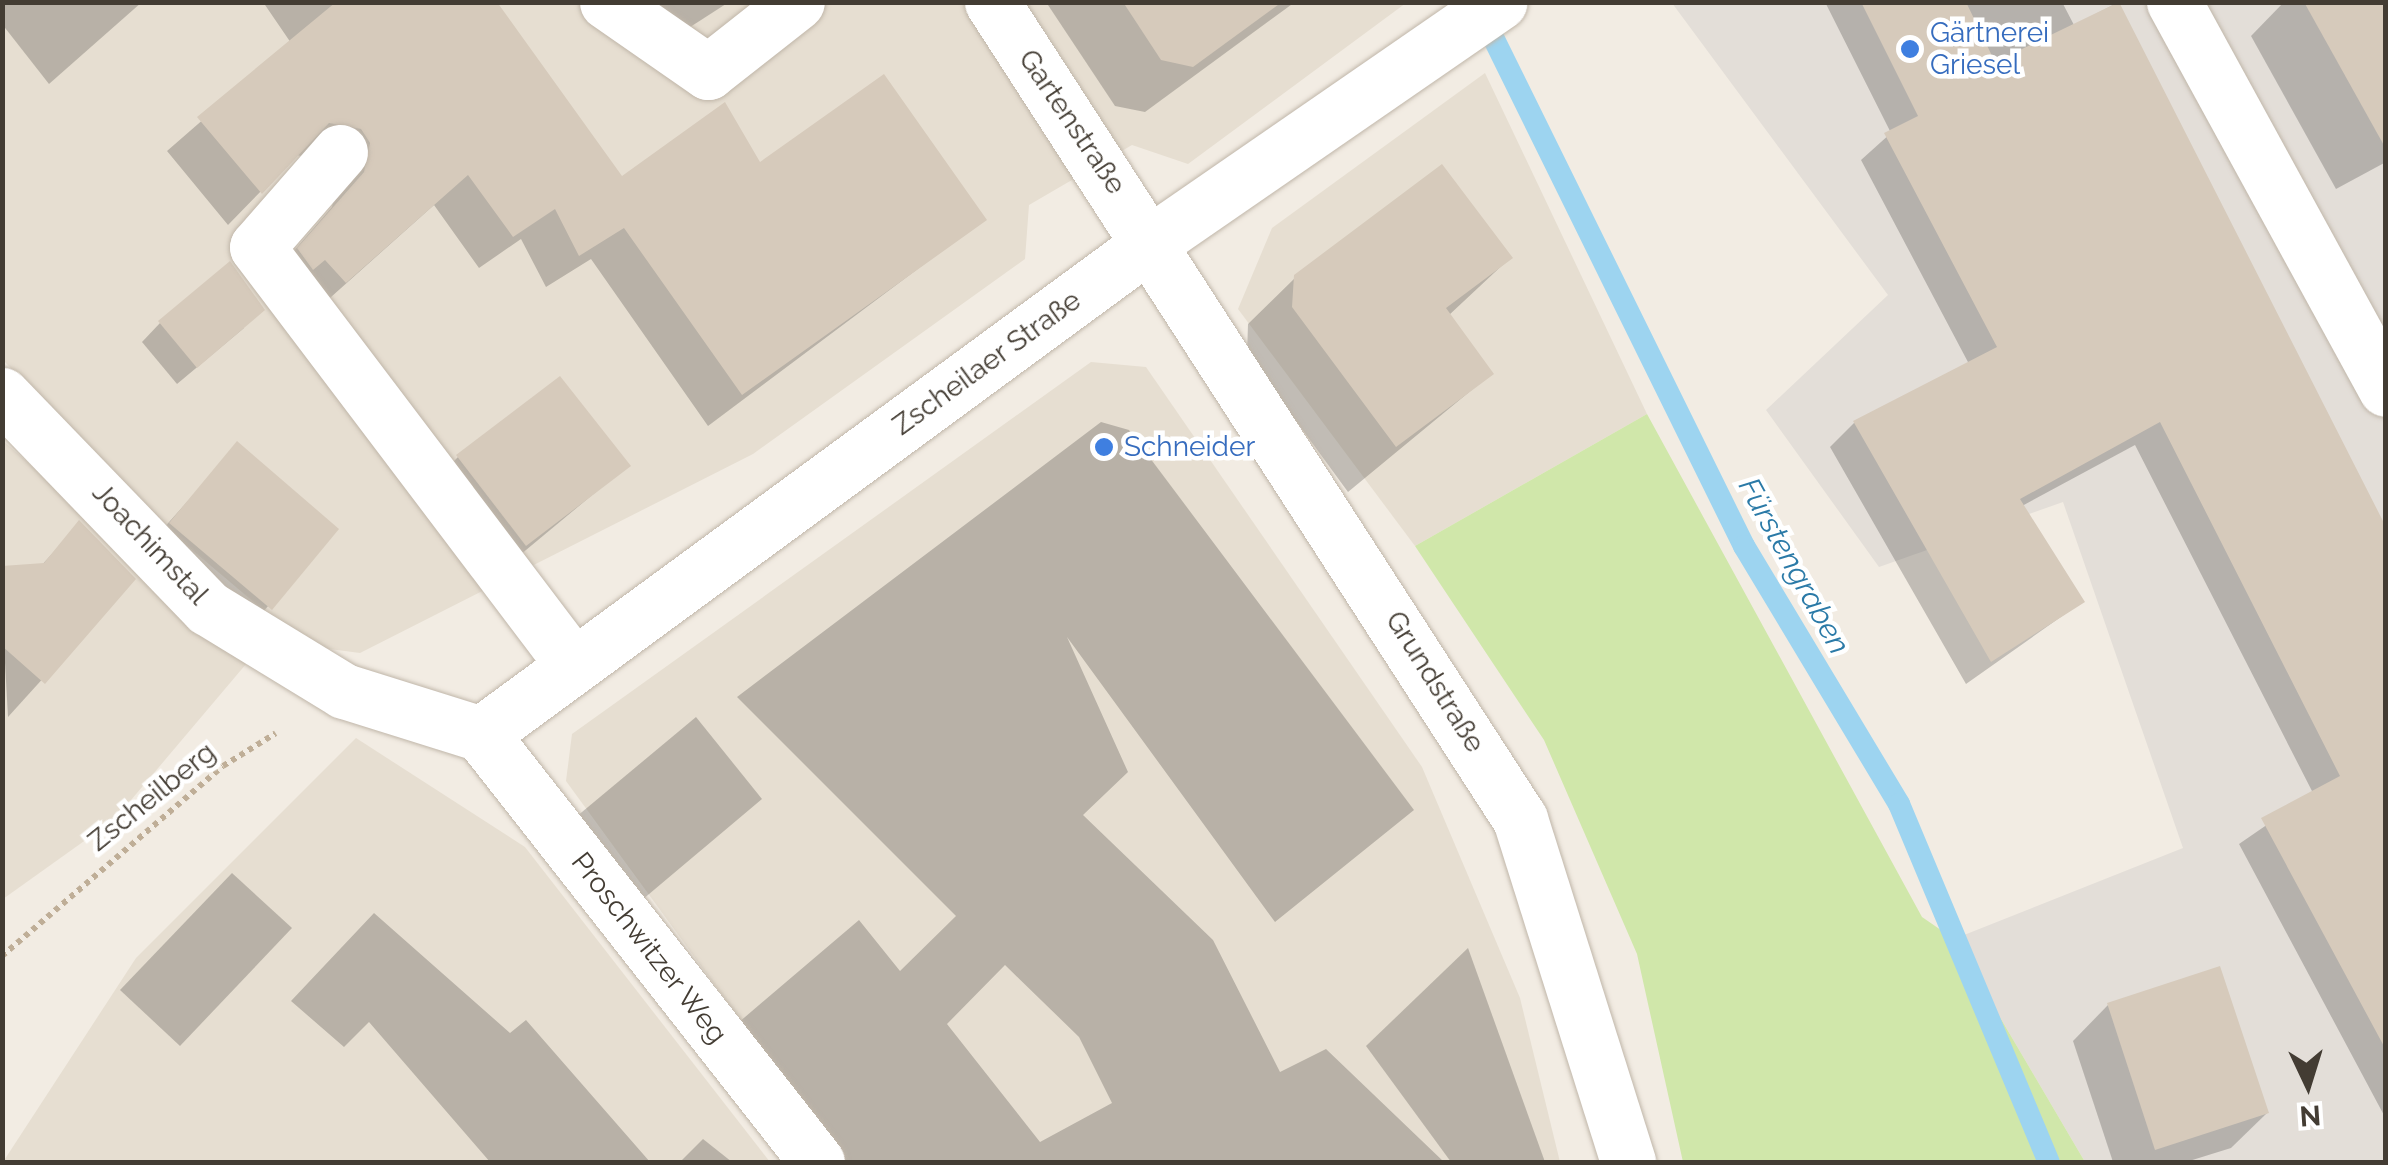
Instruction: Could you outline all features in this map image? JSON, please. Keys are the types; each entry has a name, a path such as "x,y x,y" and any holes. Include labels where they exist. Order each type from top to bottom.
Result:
{"street":[{"path":"607,2 708,72 796,2"},
{"name":"Gartenstraße","path":"992,2 1153,241"},
{"name":"Zscheilaer Straße","path":"481,734 1153,241 1500,2"},
{"path":"2174,2 2386,389"},
{"path":"340,152 257,247 574,666"},
{"name":"Grundstraße","path":"1153,241 1520,818 1628,1162"},
{"name":"Joachimstal","path":"2,395 208,608 344,691 481,734"},
{"name":"Proschwitzer Weg","path":"481,734 818,1162"}],"path":[{"name":"Zscheilberg","path":"2,956 223,766 344,691"}],"shaded area":[{"path":"2,3 1406,3 1188,164 1132,145 1029,205 1025,259 753,454 360,653 322,648 269,615 165,527 3,360"},
{"path":"1672,3 2385,3 2385,1162 2085,1162 1954,939 2183,848 2063,502 1879,567 1766,410 1888,295"},
{"path":"1485,73 1647,414 1415,546 1238,309 1272,228"},
{"path":"1091,362 1146,367 1422,767 1520,998 1560,1162 844,1162 566,781 572,734"},
{"path":"2,440 252,657 115,819 3,899"},
{"path":"356,738 525,847 770,1162 3,1162 136,958"}],"green space":[{"path":"1647,414 1922,917 1954,939 2085,1162 1683,1162 1637,954 1544,740 1415,546"}],"building":[{"path":"336,2 497,2 622,176 725,102 760,162 884,74 987,220 742,395 624,228 579,256 555,209 513,237 468,175 346,283 325,260 313,270 297,248 364,172 370,143 361,129 329,123 262,194 197,117"},
{"path":"1123,2 1282,2 1193,67 1161,60"},
{"path":"1861,2 1966,2 1995,62 2119,2 2386,527 2386,1050 2261,818 2340,776 2160,422 2020,499 2085,602 1991,662 1853,421 1997,347 1884,133 1918,116"},
{"path":"2304,2 2386,2 2386,149"},
{"path":"1442,164 1513,258 1446,308 1494,374 1396,447 1292,307 1294,275"},
{"path":"230,261 265,310 197,368 158,321"},
{"path":"560,376 631,466 526,546 456,455"},
{"path":"237,441 339,529 272,610 169,523"},
{"path":"79,520 136,579 45,684 2,646 2,566 44,563"},
{"path":"2220,966 2269,1113 2155,1150 2107,1003"}],"waterway":[{"name":"Fürstengraben","path":"1482,15 1744,546 1899,804 2049,1162"}],"place":[{"name":"Gärtnerei Griesel","path":"1910,49"},
{"name":"Schneider","path":"1104,447"}]}
